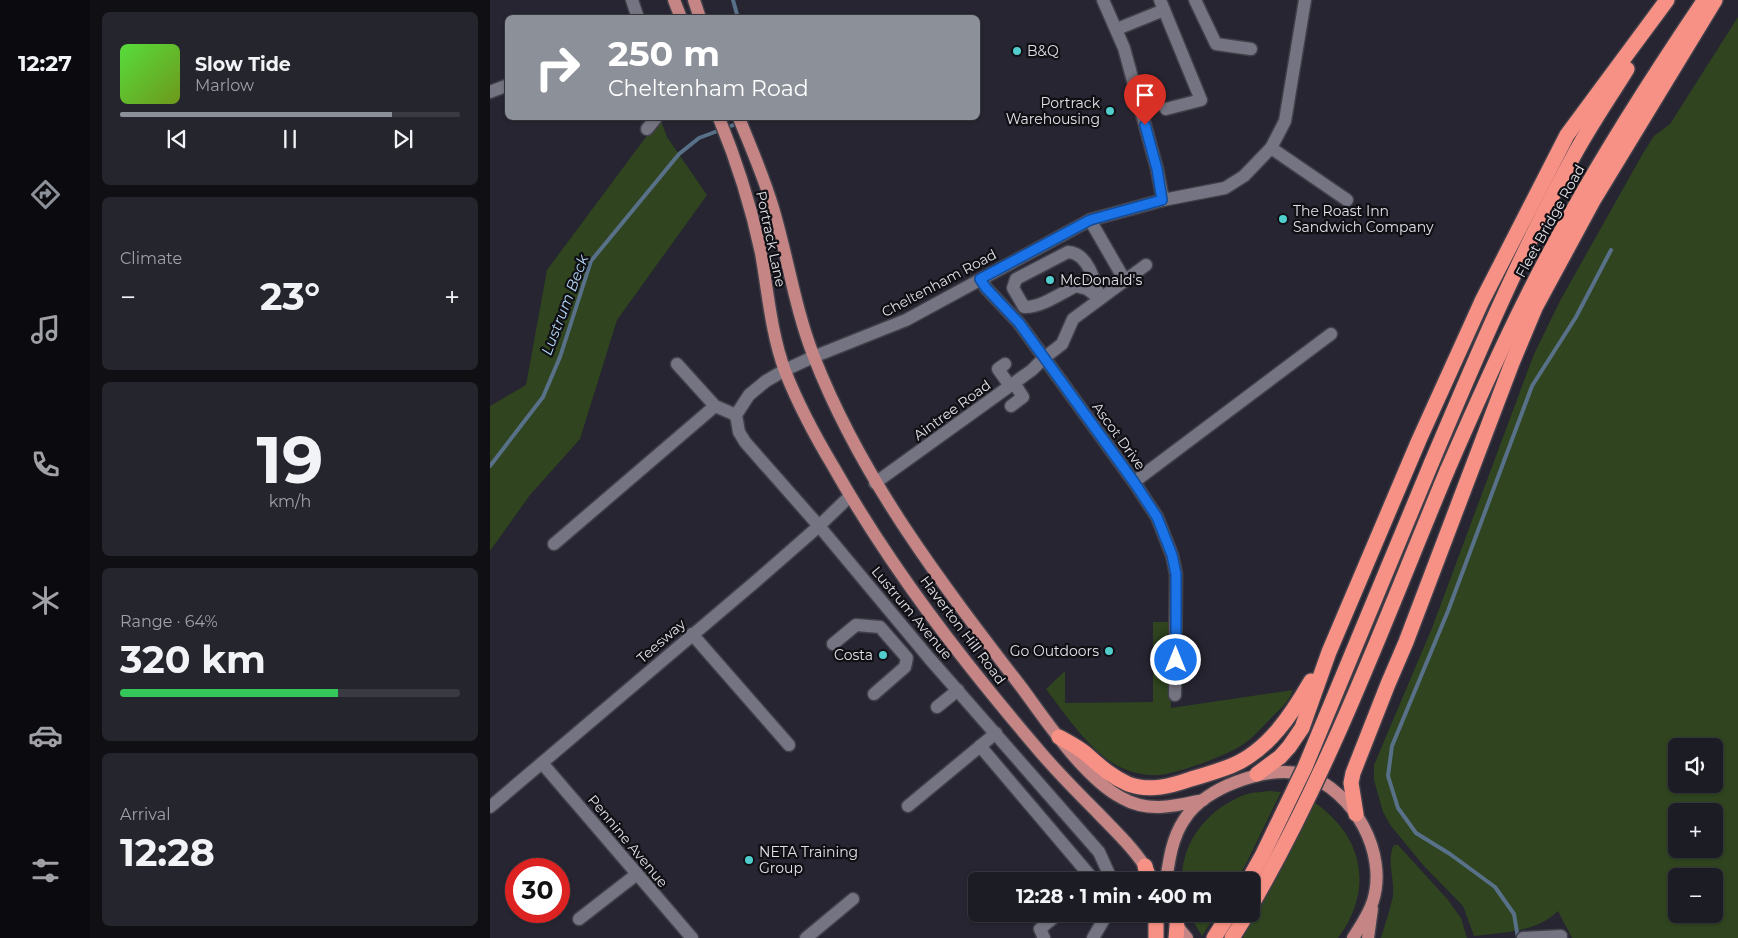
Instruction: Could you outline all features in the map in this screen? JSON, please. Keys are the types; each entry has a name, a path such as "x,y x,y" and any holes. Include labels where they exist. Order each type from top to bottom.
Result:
{"highway":[{"name":"Fleet Bridge Road","path":"1253,872 1305,766 1498,306 1574,155 1668,0"},
{"path":"1258,774 1280,757 1302,728 1329,652 1419,440 1482,301 1568,135 1668,0"},
{"name":"Fleet Bridge Road","path":"1260,890 1280,856 1320,771 1447,470 1522,306 1566,222 1602,161 1671,50 1705,0"},
{"path":"1356,814 1352,783 1359,758 1406,642 1535,308 1594,199 1715,0"},
{"path":"1059,737 1084,752 1102,770 1129,784 1144,788 1170,786 1232,766 1266,743 1301,700 1329,652"},
{"path":"1145,866 1147,872"},
{"path":"1156,922 1156,938"},
{"path":"1214,938 1224,922"},
{"path":"1232,938 1242,922"}],"main road":[{"path":"674,0 680,15"},
{"path":"694,0 699,15"},
{"name":"Portrack Lane","path":"720,120 751,208 761,254 773,328 785,370"},
{"name":"Portrack Lane","path":"740,120 773,208 798,311 813,357"},
{"name":"Haverton Hill Road","path":"813,357 844,426 875,483 917,549 964,614 1059,737 1093,777 1121,798 1141,806 1165,808 1203,800"},
{"name":"Haverton Hill Road","path":"785,370 807,418 850,496 891,559 950,642 1037,748 1072,787 1115,830 1149,872"},
{"path":"1167,872 1171,850 1184,819 1203,800 1227,785 1258,774 1286,772 1306,775 1334,790 1343,798 1356,814 1364,829 1376,863 1377,880 1368,938"},
{"path":"1353,938 1373,902"},
{"path":"1175,926 1187,938"}],"street":[{"path":"632,0 637,15"},
{"path":"1103,0 1124,48 1157,169 1162,200"},
{"path":"1195,0 1216,44 1251,49"},
{"name":"Cheltenham Road","path":"785,370 906,320 1090,220 1162,200 1225,188 1244,176 1271,148 1285,121 1305,0"},
{"path":"1116,30 1162,5 1201,100 1166,109"},
{"path":"490,92 505,86"},
{"path":"647,129 654,120"},
{"path":"1271,148 1347,200"},
{"path":"1090,220 1124,280"},
{"path":"1068,252 1076,252 1082,257 1095,282 1099,298 1087,289 1076,286 1031,307 1024,306 1013,288 1016,279 1068,252"},
{"name":"Aintree Road","path":"875,483 1032,370 1062,344 1073,318 1146,265"},
{"name":"Ascot Drive","path":"980,279 1019,323 1134,482 1157,517 1165,534 1174,561 1176,574 1175,695"},
{"path":"1134,482 1331,334"},
{"path":"677,364 714,406 736,416 749,395 766,381 785,370"},
{"path":"1005,364 998,369 1023,397 1011,406"},
{"path":"554,544 714,406"},
{"name":"Lustrum Avenue","path":"736,416 739,432 745,442 1099,852 1108,872"},
{"name":"Teesway","path":"492,803 542,763 819,526 850,496"},
{"path":"833,644 856,625 880,627 906,658 905,667 874,694"},
{"path":"692,634 790,744"},
{"path":"937,708 958,690"},
{"path":"908,806 996,733"},
{"path":"980,746 1087,872"},
{"name":"Pennine Avenue","path":"542,763 692,938"},
{"path":"579,919 637,874"},
{"path":"806,938 853,899"},
{"path":"1044,938 1040,929 1048,922"},
{"path":"1093,938 1102,922"},
{"path":"1522,938 1561,936"}],"green space":[{"path":"1738,17 1738,938 1572,938 1558,911 1540,924 1529,928 1474,936 1463,906 1424,866 1391,826 1383,812 1374,780 1374,765 1432,628 1534,354 1561,299 1654,136 1670,124"},
{"path":"659,120 661,120 667,137 707,195 617,320 580,439 530,495 490,551 490,406 526,385 547,270"},
{"path":"1153,622 1169,622 1171,708 1293,690 1289,698 1249,740 1204,763 1167,774 1145,775 1122,768 1111,762 1100,754 1070,722 1046,689 1065,671 1065,703 1153,702"},
{"path":"1256,792 1281,792 1241,872 1183,872 1192,839 1210,816 1234,800"},
{"path":"1312,801 1329,814 1343,829 1352,846 1358,864 1357,901 1350,919 1338,938 1239,938 1249,922 1260,922 1260,903 1296,836"},
{"path":"1394,845 1398,845 1448,900 1461,918 1467,938 1381,938 1393,896 1391,857"},
{"path":"1194,922 1211,922 1202,936"}],"waterway":[{"name":"Lustrum Beck","path":"733,0 737,15"},
{"name":"Lustrum Beck","path":"490,466 543,397 560,357 591,261 679,154 699,138 747,120"},
{"path":"1518,938 1514,914 1495,887 1450,854 1416,833 1398,808 1388,776 1392,746 1448,611 1532,386 1576,317 1611,250"}],"place":[{"name":"B&Q","path":"1017,51"},
{"name":"Portrack Warehousing","path":"1110,111"},
{"name":"The Roast Inn Sandwich Company","path":"1283,219"},
{"name":"McDonald's","path":"1050,280"},
{"name":"Go Outdoors","path":"1109,651"},
{"name":"Costa","path":"883,655"},
{"name":"NETA Training Group","path":"749,860"}],"route":[{"path":"1145,125 1157,169 1162,200 1090,220 980,279 1019,323 1134,482 1157,517 1172,555 1176,574 1176,660"}]}
